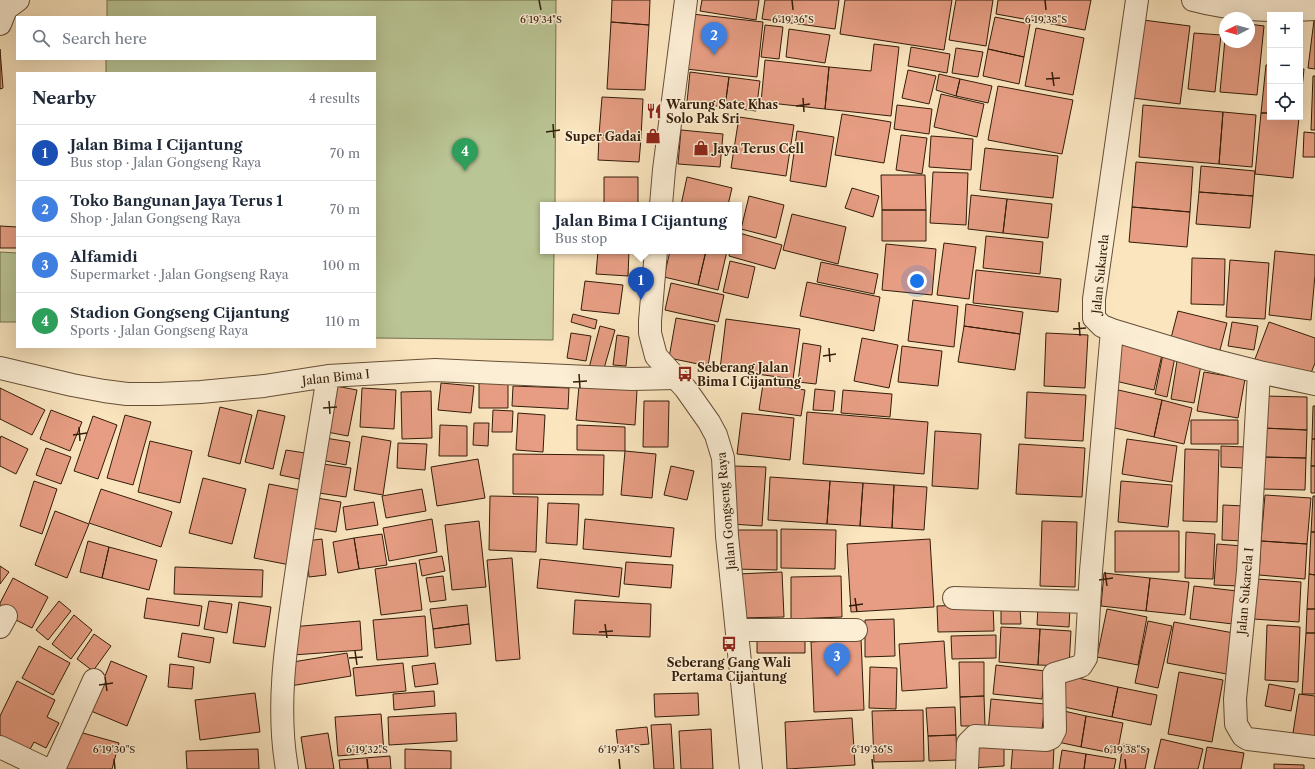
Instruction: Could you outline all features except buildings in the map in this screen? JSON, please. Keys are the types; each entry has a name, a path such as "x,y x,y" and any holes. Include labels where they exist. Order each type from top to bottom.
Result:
{"street":[{"path":"0,24 6,9 18,0"},
{"path":"660,202 686,0"},
{"name":"Jalan Sukarela","path":"1137,0 1094,306 1094,318 1096,322 1112,330 1208,359 1315,384"},
{"path":"1193,0 1210,5 1240,9 1315,9"},
{"name":"Jalan Gongseng Raya","path":"656,254 651,302 650,333 656,356 685,388 709,422 716,435 723,458 727,536 738,630 751,769"},
{"path":"949,769 967,769 968,743 975,736 1046,740 1050,738 1055,730 1054,674 1081,666 1086,658 1091,571 1112,330"},
{"name":"Jalan Bima I","path":"0,368 72,385 127,394 201,392 264,386 328,376 435,370 632,379 676,378"},
{"name":"Jalan Sukarela I","path":"1259,372 1248,571 1235,699 1236,724 1243,736 1248,739 1315,746"},
{"path":"287,769 284,753 282,695 289,621 328,376"},
{"path":"954,598 1089,602"},
{"path":"738,630 856,630"},
{"path":"54,769 94,680"},
{"path":"0,746 46,769"}],"green space":[{"path":"107,0 556,0 555,202 540,202 540,254 554,254 553,340 376,338 376,72 106,72 106,60 376,60 376,16 107,16"},
{"path":"0,252 16,253 16,322 0,322"}],"place":[{"name":"Toko Bangunan Jaya Terus 1","path":"714,55"},
{"name":"Warung Sate Khas Solo Pak Sri","path":"654,111"},
{"name":"Super Gadai","path":"653,136"},
{"name":"Jaya Terus Cell","path":"701,148"},
{"name":"Stadion Gongseng Cijantung","path":"465,171"},
{"name":"Jalan Bima I Cijantung","path":"641,300"},
{"name":"Seberang Jalan Bima I Cijantung","path":"685,374"},
{"name":"Seberang Gang Wali Pertama Cijantung","path":"729,644"},
{"name":"Alfamidi","path":"837,676"}]}
